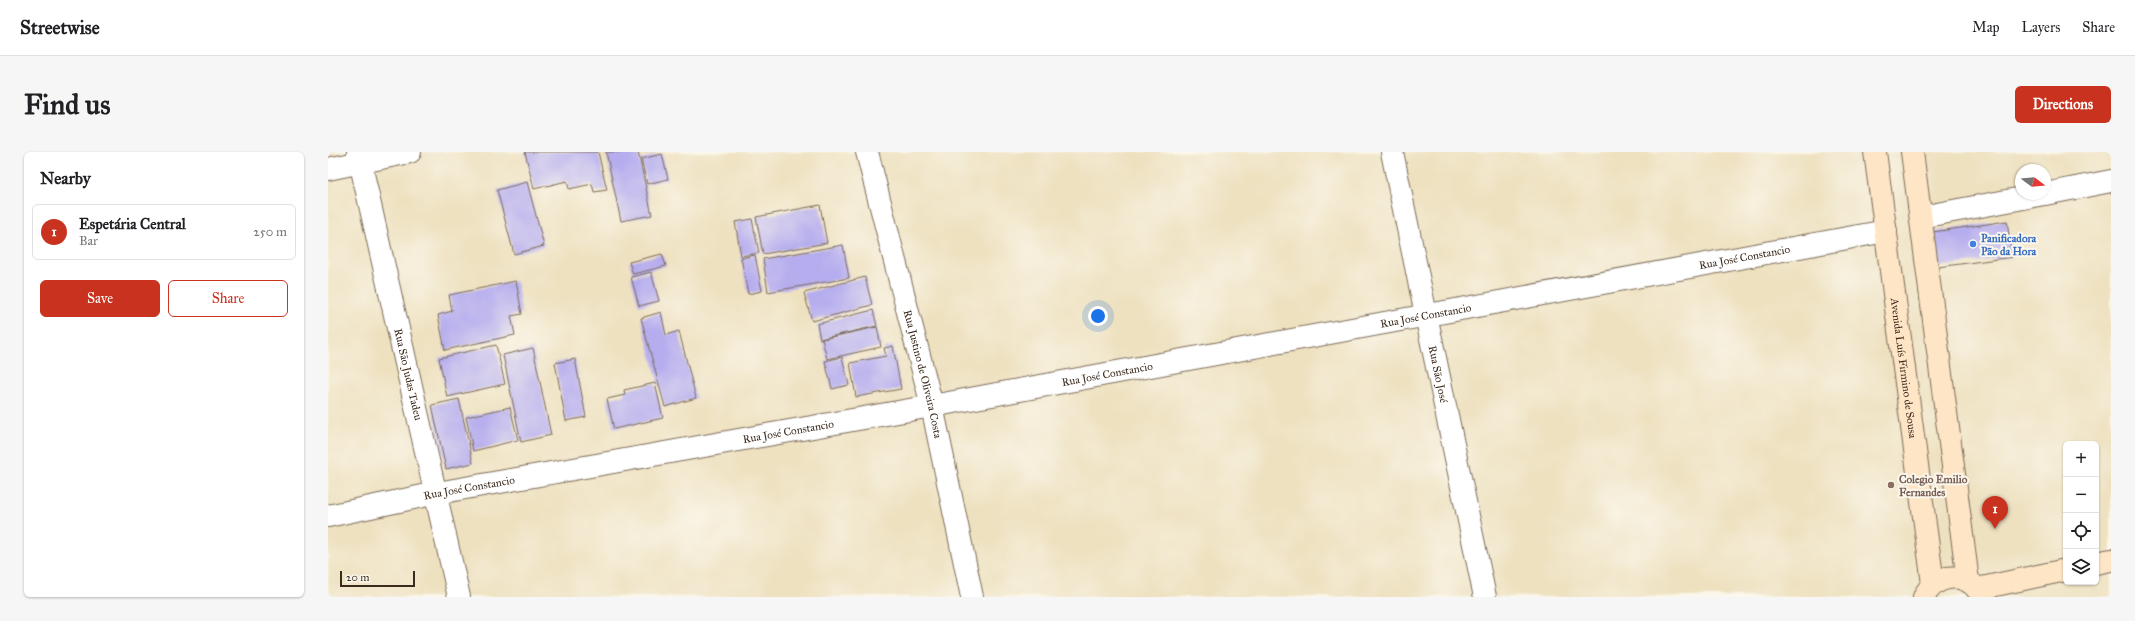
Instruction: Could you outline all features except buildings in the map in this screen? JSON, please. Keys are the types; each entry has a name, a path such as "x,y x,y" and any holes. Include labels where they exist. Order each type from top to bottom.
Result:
{"main road":[{"name":"Avenida Luís Firmino de Sousa","path":"1875,152 1886,231 1925,593"},
{"path":"1912,152 1920,217 1975,589"},
{"path":"2099,562 2111,560"},
{"path":"1925,593 1950,577 1975,589 2063,571"}],"street":[{"path":"328,169 359,157 410,152"},
{"name":"Rua Justino de Oliveira Costa","path":"867,152 932,406 972,597"},
{"name":"Rua São José","path":"1392,152 1485,597"},
{"name":"Rua São Judas Tadeu","path":"359,157 460,597"},
{"path":"2051,193 2111,182"},
{"path":"1920,217 2015,200"},
{"name":"Rua José Constancio","path":"328,516 437,493 932,406 1886,231"}],"place":[{"name":"Panificadora Pão da Hora","path":"1973,244"},
{"name":"Colegio Emilio Fernandes","path":"1891,485"},
{"name":"Espetária Central","path":"1995,529"}]}
